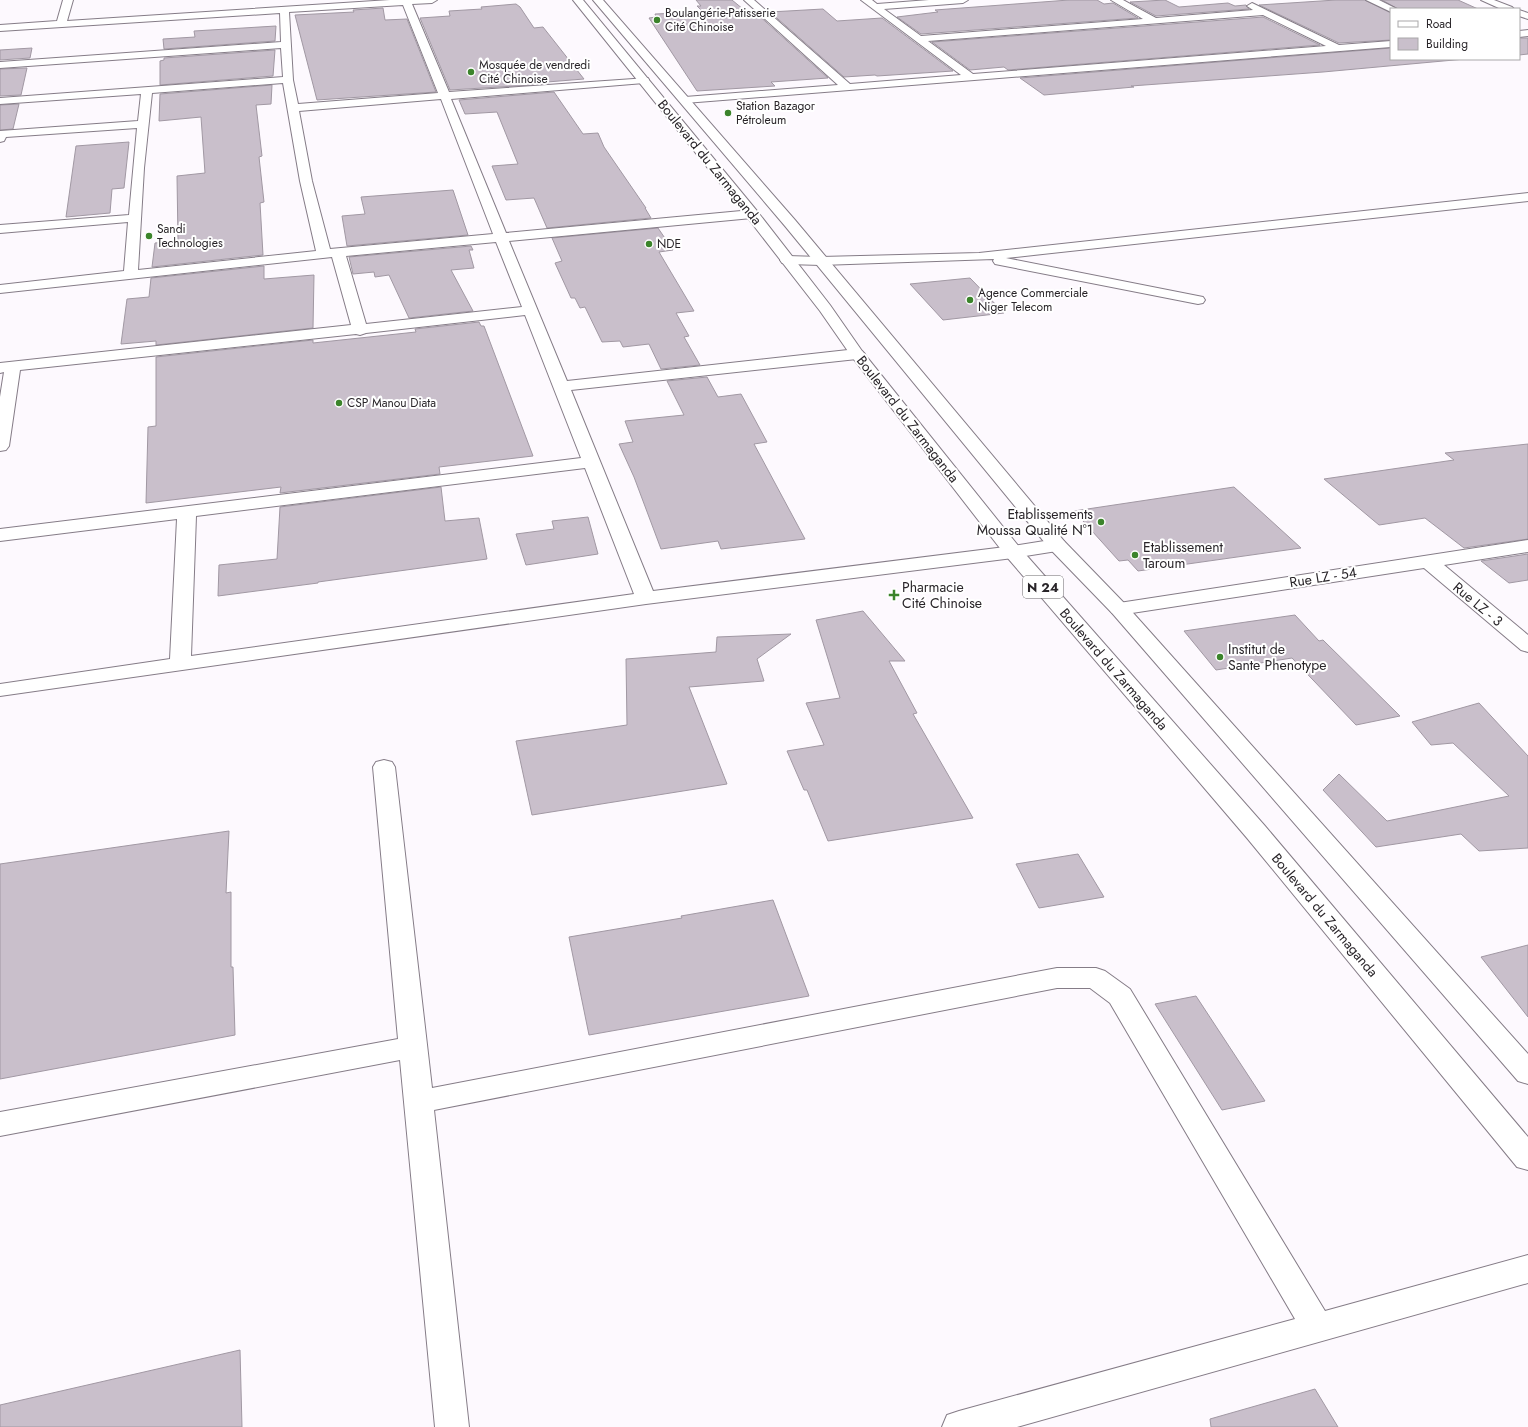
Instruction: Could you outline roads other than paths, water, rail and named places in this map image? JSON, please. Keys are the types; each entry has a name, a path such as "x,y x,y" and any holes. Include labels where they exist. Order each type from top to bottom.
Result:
{"street":[{"path":"61,24 68,0"},
{"path":"0,28 432,0"},
{"name":"Boulevard du Zarmaganda","path":"578,0 752,214 825,308 857,354 1013,552 1256,832 1528,1158"},
{"name":"Boulevard du Zarmaganda","path":"598,0 821,261 1057,546 1119,609 1528,1073"},
{"path":"749,0 847,88"},
{"path":"866,0 972,78"},
{"path":"876,7 963,0"},
{"path":"1116,0 1153,20"},
{"path":"1371,0 1390,8"},
{"path":"1486,0 1506,8"},
{"path":"406,2 646,598"},
{"path":"1246,3 1338,48"},
{"path":"284,10 288,80 306,181 330,254 360,330"},
{"path":"919,39 1265,12"},
{"path":"685,100 1390,44"},
{"path":"0,65 287,45"},
{"path":"0,101 288,80"},
{"path":"293,108 644,80"},
{"path":"131,276 134,218 147,90"},
{"path":"675,118 698,116"},
{"path":"0,136 143,124"},
{"path":"788,260 821,261 979,257 1528,197"},
{"path":"0,289 330,254 752,214"},
{"path":"0,228 134,218"},
{"path":"979,257 1198,300"},
{"path":"0,446 6,368 531,310"},
{"path":"561,386 857,354"},
{"path":"0,535 592,462"},
{"path":"180,664 187,512"},
{"path":"0,690 646,598 1057,546"},
{"name":"Rue LZ - 54","path":"1119,609 1528,546"},
{"name":"Rue LZ - 3","path":"1428,561 1528,646"},
{"path":"384,768 452,1427"},
{"path":"419,1102 1057,978 1096,978 1120,996 1318,1327"},
{"path":"0,1124 413,1047"},
{"path":"959,1427 1528,1269"}],"place":[{"name":"Boulangérie-Patisserie Cité Chinoise","path":"657,20"},
{"name":"Mosquée de vendredi Cité Chinoise","path":"471,72"},
{"name":"Station Bazagor Pétroleum","path":"728,113"},
{"name":"Sandi Technologies","path":"149,236"},
{"name":"NDE","path":"649,244"},
{"name":"Agence Commerciale Niger Telecom","path":"970,300"},
{"name":"CSP Manou Diata","path":"339,403"},
{"name":"Etablissements Moussa Qualité N°1","path":"1101,522"},
{"name":"Etablissement Taroum","path":"1135,555"},
{"name":"Pharmacie Cité Chinoise","path":"894,595"},
{"name":"Institut de Sante Phenotype","path":"1220,657"}]}
